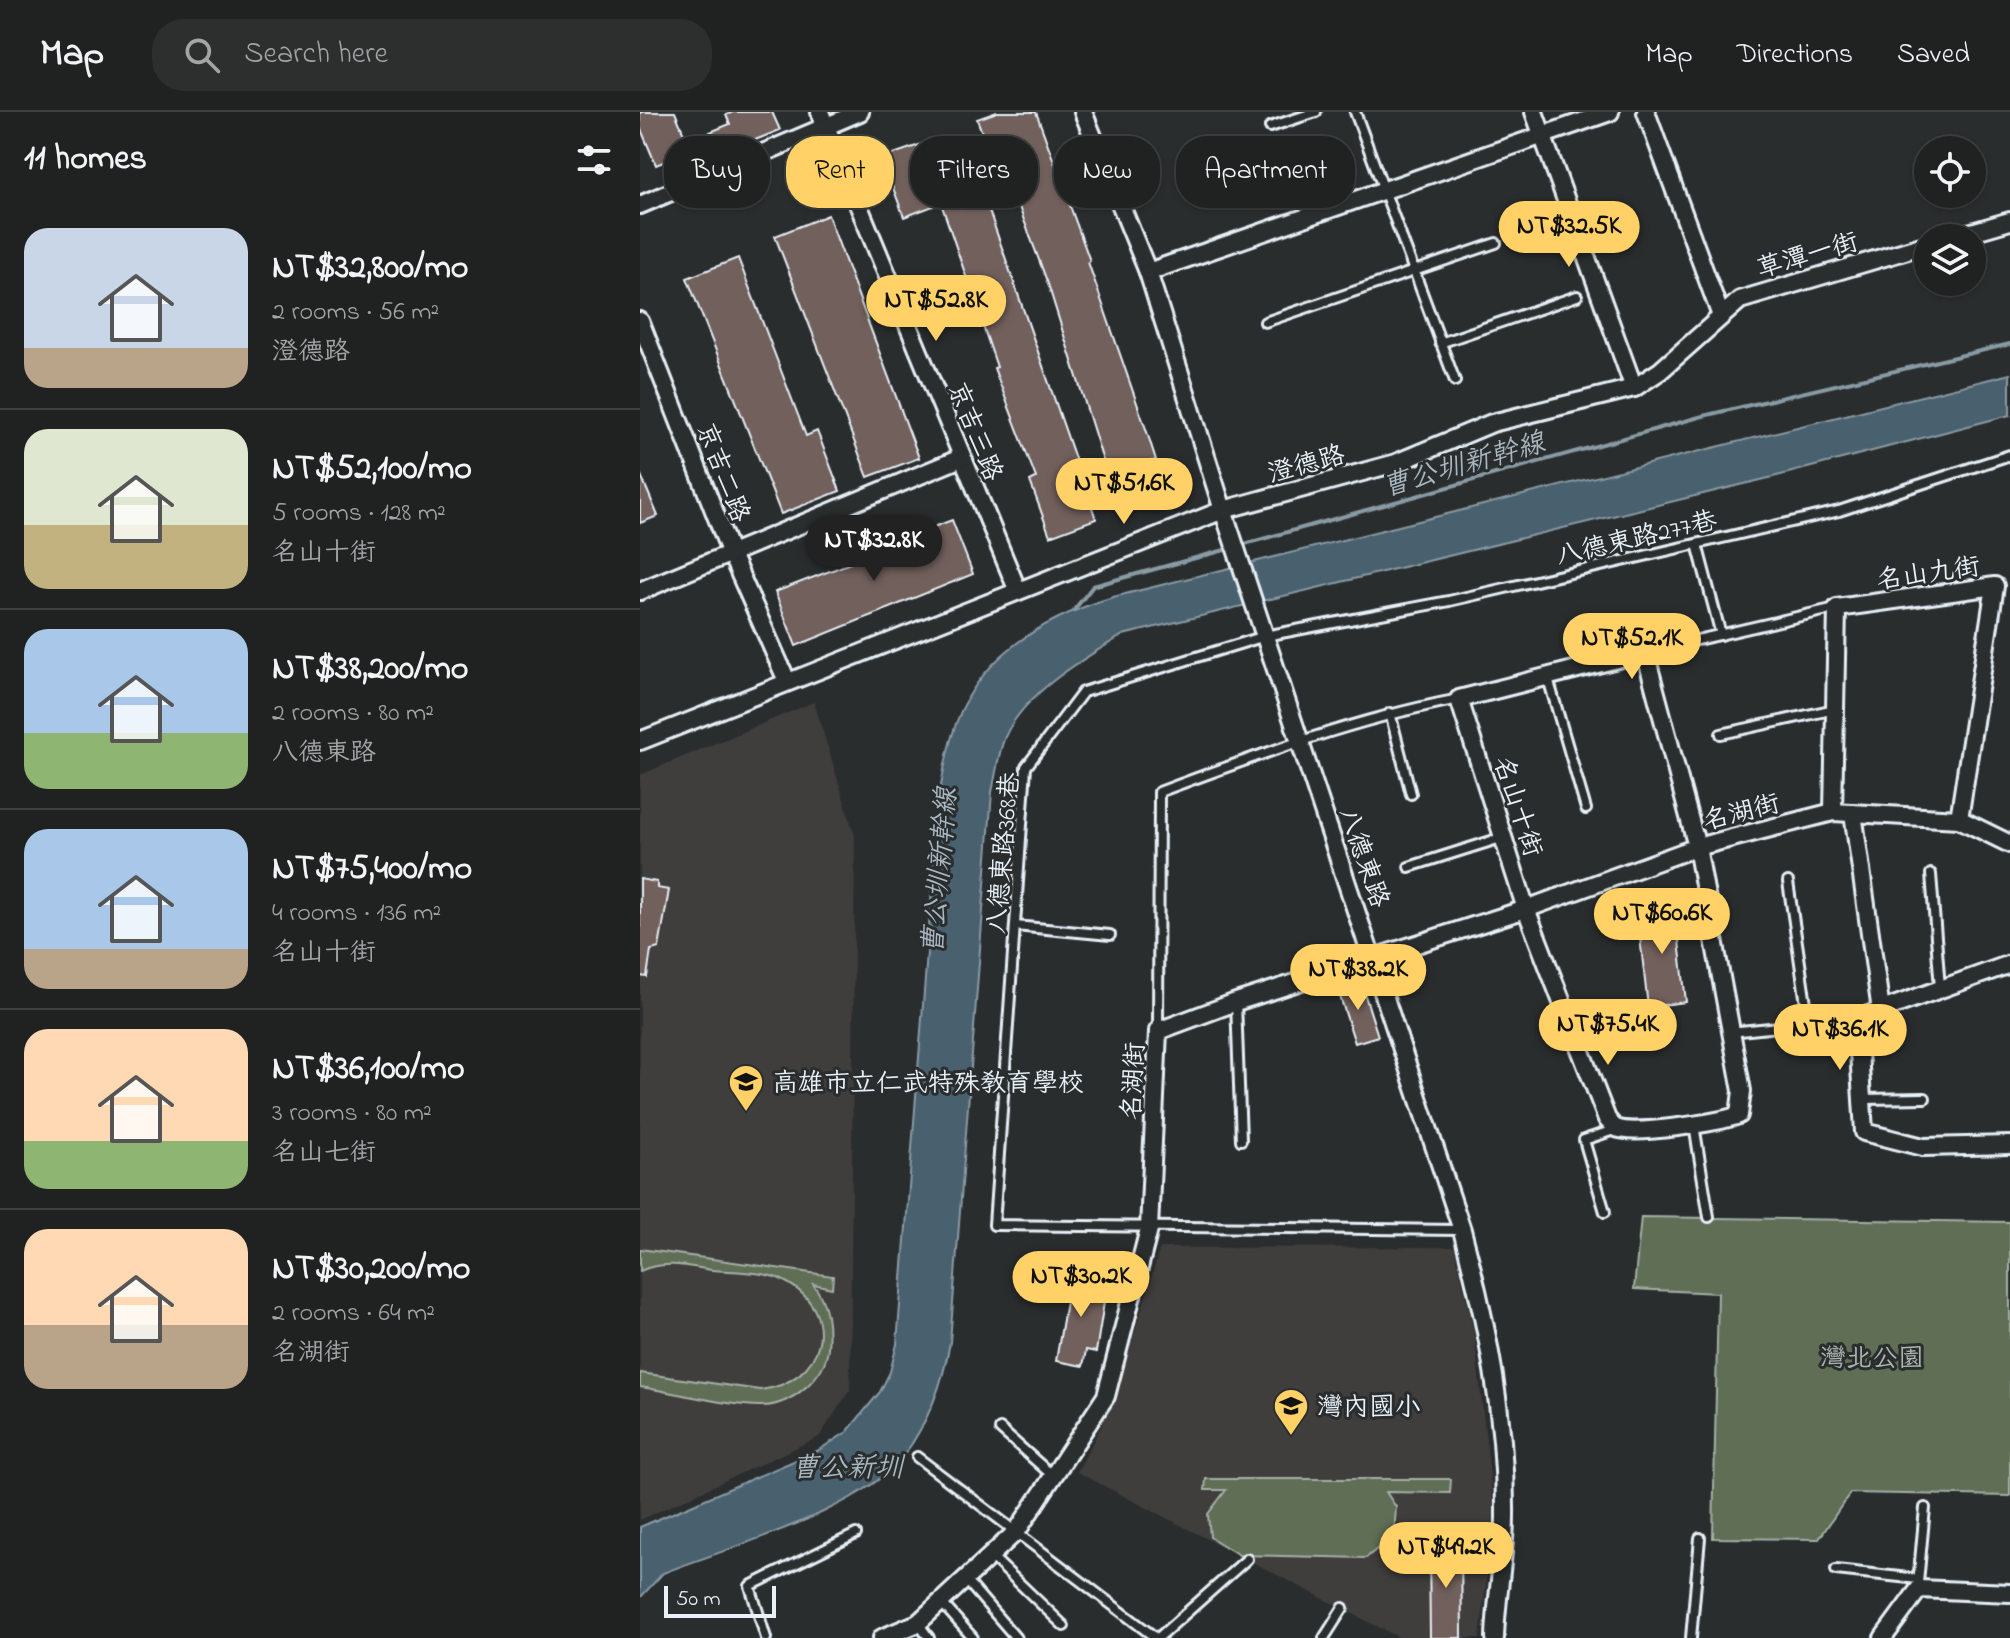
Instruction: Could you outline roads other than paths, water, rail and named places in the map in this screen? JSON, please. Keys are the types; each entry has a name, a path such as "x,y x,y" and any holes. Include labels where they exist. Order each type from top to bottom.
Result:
{"street":[{"path":"640,205 823,119 860,112"},
{"name":"八德東路","path":"1083,112 1148,272 1298,739 1374,958 1462,1230 1488,1329 1503,1455 1502,1574 1495,1638"},
{"path":"1534,112 1634,388"},
{"path":"1148,272 1610,112"},
{"path":"1646,112 1721,316"},
{"name":"京吉三路","path":"823,119 1017,589"},
{"path":"1986,228 2010,221"},
{"name":"草潭一街","path":"1634,388 1660,371 1740,300 1757,292 1914,248"},
{"name":"京吉二路","path":"640,321 731,554 787,681"},
{"name":"澄德路","path":"640,741 1017,589 1223,510 1396,463 1492,423 1634,388"},
{"path":"640,591 961,458"},
{"name":"名山九街","path":"1837,608 2002,585 1959,819"},
{"path":"1833,812 1837,608"},
{"path":"1459,699 1645,652 1697,847 1742,1091 1739,1115 1721,1122 1617,1129"},
{"name":"名山十街","path":"1459,699 1526,909 1607,1119 1617,1129"},
{"name":"名湖街","path":"889,1637 918,1623 1017,1531 1106,1396 1149,1229 1158,1031 1236,1002 1526,909 1697,847 1833,812 1959,819 2010,844"},
{"path":"1853,813 1881,1011"},
{"path":"2010,964 1857,1019 1864,1132 1923,1147 2010,1145"},
{"path":"1883,1638 1918,1584 2010,1593"}],"lane":[{"path":"1270,127 1316,112"},
{"path":"1355,112 1455,381"},
{"path":"1265,322 1496,243"},
{"path":"1440,343 1577,296"},
{"name":"八德東路277巷","path":"1265,636 1449,601 1839,511 2010,455"},
{"path":"1697,544 1721,635"},
{"path":"1645,652 1837,608"},
{"name":"八德東路368巷","path":"1149,1229 994,1225 1026,767 1083,692 1265,636"},
{"path":"1547,675 1586,809"},
{"path":"1158,1031 1159,792 1298,739 1390,713 1459,699"},
{"path":"1721,734 1835,709"},
{"path":"1390,713 1411,794"},
{"path":"1409,867 1505,837"},
{"path":"1931,874 1940,989"},
{"path":"1788,882 1809,1024"},
{"path":"1015,926 1110,935"},
{"path":"1236,1002 1241,1140"},
{"path":"1729,1032 1857,1019"},
{"path":"1862,1099 1925,1098"},
{"path":"1693,1125 1709,1217"},
{"path":"1605,1212 1584,1140 1617,1129"},
{"path":"1149,1229 1462,1230"},
{"path":"1000,1429 1054,1478"},
{"path":"917,1457 1157,1638 1247,1559"},
{"path":"1836,1570 1918,1584 1925,1508"},
{"path":"764,1638 750,1586 856,1534"},
{"path":"1691,1638 1700,1538"},
{"path":"992,1557 1064,1626"},
{"path":"966,1580 1016,1638"},
{"path":"941,1602 973,1638"},
{"path":"1324,1638 1343,1608"},
{"path":"918,1623 929,1638"}],"water":[{"name":"曹公新圳","path":"2010,374 2010,415 1773,477 1123,635 1040,691 1014,721 1005,737 992,792 950,1342 939,1387 928,1415 904,1455 885,1475 858,1493 793,1525 663,1573 640,1598 640,1527 817,1451 847,1432 880,1392 890,1372 897,1344 939,796 950,743 962,709 976,684 1014,646 1061,617 1113,597"}],"waterway":[{"name":"曹公圳新幹線","path":"1241,545 1703,416 2010,344"},
{"name":"曹公圳新幹線","path":"1074,610 1093,586 1232,548"}],"place":[{"name":"高雄市立仁武特殊教育學校","path":"746,1113"},
{"name":"灣內國小","path":"1291,1437"}],"park label":[{"name":"灣北公園","path":"1872,1357"}]}
